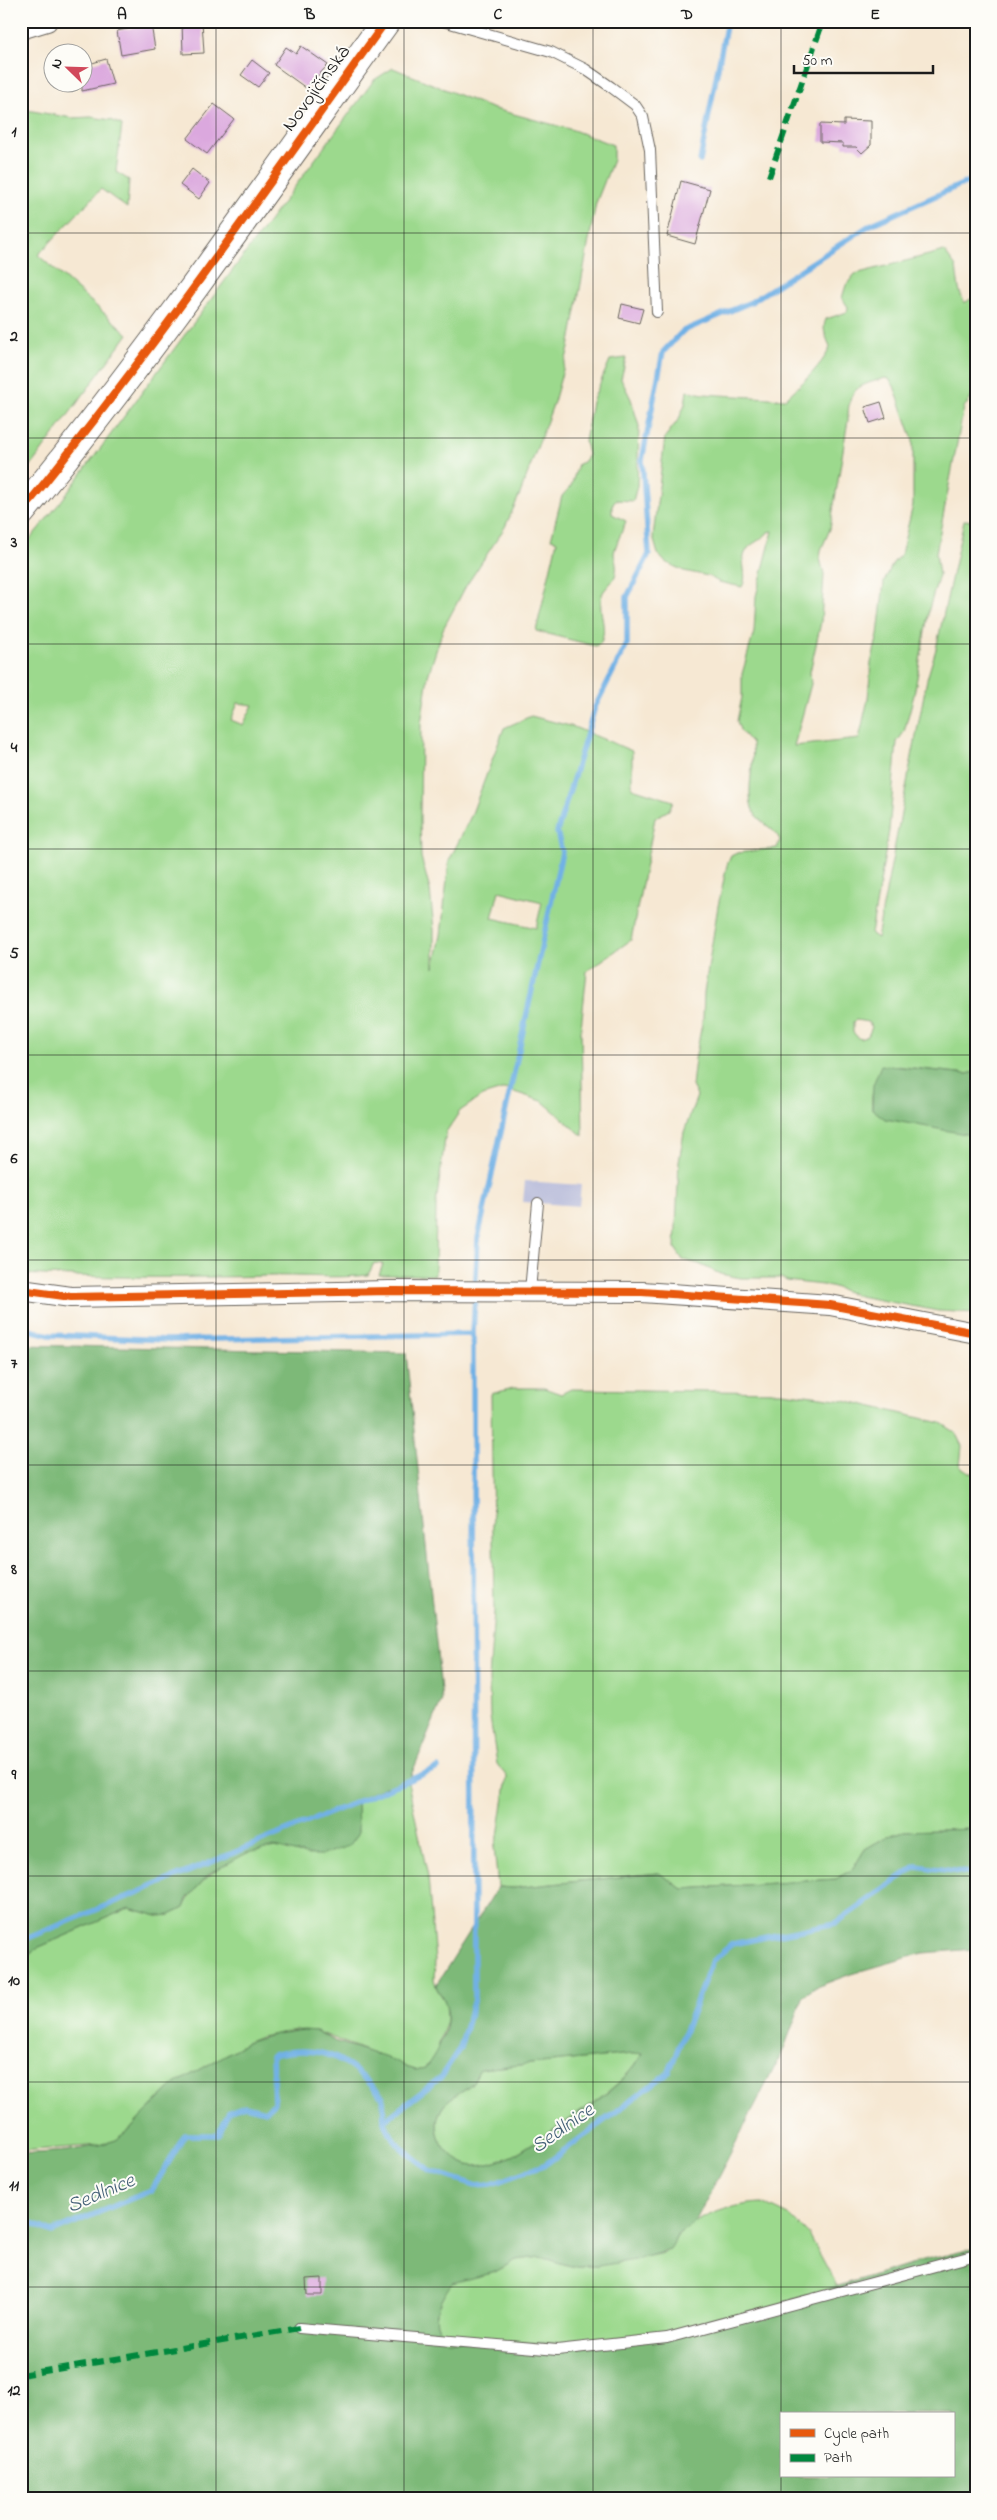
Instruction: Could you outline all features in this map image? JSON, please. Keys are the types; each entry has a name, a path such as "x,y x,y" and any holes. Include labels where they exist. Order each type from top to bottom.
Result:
{"street":[{"path":"21,29 46,21"},
{"name":"Novojičínská","path":"21,512 65,460 386,21"},
{"path":"21,1290 71,1297 390,1291 642,1292 830,1305 976,1333"}],"lane":[{"path":"443,21 551,52 586,69 634,105 643,117 650,150 657,312"},
{"path":"530,1291 538,1203"},
{"path":"299,2328 557,2350 667,2338 976,2255"}],"shaded area":[{"path":"525,1181 581,1185 579,1206 523,1202"}],"green space":[{"path":"393,68 491,108 573,130 613,145 613,160 596,203 569,348 554,402 520,494 505,527 466,586 443,629 428,676 421,724 421,857 430,890 434,930 434,968 441,935 449,861 471,816 504,728 531,716 574,727 632,751 632,788 673,801 669,810 655,818 631,940 587,971 581,1028 583,1136 542,1101 505,1089 482,1096 460,1111 446,1132 436,1204 435,1275 379,1275 383,1264 374,1263 368,1275 343,1277 145,1277 21,1274 21,597 23,594 21,592 21,550 62,500 374,80","holes":["238,703 253,705 243,725 231,720","499,891 542,902 536,928 492,918"]},
{"path":"21,109 72,118 91,117 111,120 122,125 116,172 129,180 127,208 101,189 38,255 128,334 21,479"},
{"path":"944,251 956,267 959,289 964,303 976,296 976,367 972,378 973,392 964,407 936,553 939,575 929,609 914,695 904,732 897,742 889,831 871,934 877,938 927,679 936,649 964,520 976,521 976,1072 967,1074 896,1066 876,1083 872,1093 872,1109 976,1136 976,1313 938,1311 859,1296 831,1286 787,1281 781,1278 741,1278 720,1274 699,1264 683,1260 675,1248 679,1162 684,1132 697,1096 692,1086 695,1059 703,1019 704,993 718,906 727,865 731,856 737,853 777,848 780,840 774,831 754,813 752,808 750,793 752,744 740,730 737,721 742,697 742,674 754,632 756,596 773,531 768,532 746,551 743,560 745,578 742,587 719,582 708,576 684,571 665,562 658,554 653,537 665,437 679,419 685,404 687,391 704,394 785,399 816,369 830,348 824,330 826,319 847,312 848,307 842,298 846,285 855,274","holes":["885,378 889,379 894,386 913,440 913,505 901,554 893,563 884,582 878,635 871,663 868,699 859,739 794,746 811,684 810,672 821,622 824,574 820,559 821,550 830,529 848,420 848,409 852,395 856,390 867,383","856,1020 868,1022 872,1027 868,1036 860,1039 853,1033 853,1022"]},
{"path":"626,358 621,379 631,399 639,426 637,486 633,501 615,500 612,506 612,514 626,521 614,551 616,573 602,595 603,632 600,644 595,646 536,631 557,541 551,539 562,496 571,486 578,464 583,462 588,455 585,441 592,402 610,360"},
{"path":"881,1065 967,1074 976,1072 976,1136 885,1119 872,1109 873,1085"},
{"path":"21,1345 406,1353 442,1700 408,1783 385,1787 357,1800 358,1834 349,1846 321,1855 306,1855 275,1847 247,1853 210,1873 187,1899 184,1908 170,1915 158,1916 129,1908 37,1948 21,1962"},
{"path":"513,1388 544,1388 561,1394 571,1389 782,1392 844,1400 941,1423 955,1432 962,1446 960,1467 976,1475 976,1829 904,1831 888,1836 865,1849 853,1869 836,1879 683,1889 658,1873 513,1888 498,1887 494,1847 498,1836 507,1777 497,1764 490,1717 489,1679 494,1611 491,1394"},
{"path":"408,1783 428,1877 435,1961 434,1979 437,1989 446,2003 447,2020 435,2056 425,2068 416,2070 406,2067 316,2031 295,2030 261,2037 246,2043 175,2084 130,2130 116,2140 100,2145 21,2151 21,1962 37,1948 129,1908 158,1916 170,1915 184,1908 198,1886 209,1876 235,1858 249,1852 275,1847 301,1854 309,1854 358,1834 357,1800 385,1787"},
{"path":"976,1829 976,1949 923,1953 851,1974 816,1987 804,1995 783,2051 695,2222 678,2234 670,2250 635,2260 598,2266 571,2266 540,2257 516,2260 495,2272 452,2283 439,2304 436,2319 441,2333 447,2340 582,2344 671,2332 767,2308 910,2264 976,2248 976,2499 21,2499 21,2154 66,2151 116,2140 130,2130 175,2084 246,2043 275,2034 304,2030 316,2031 335,2041 396,2061 406,2067 415,2070 425,2068 439,2046 446,2028 447,2010 436,1985 498,1887 513,1888 659,1873 683,1889 836,1879 853,1869 865,1849 888,1836 904,1831","holes":["642,2053 634,2067 604,2095 565,2123 513,2156 497,2162 479,2166 468,2165 453,2156 438,2135 437,2126 441,2110 450,2099 470,2085 480,2069"]},
{"path":"642,2053 634,2067 604,2095 565,2123 513,2156 485,2165 468,2165 447,2150 438,2135 437,2126 441,2110 450,2099 471,2084 479,2069"},
{"path":"762,2203 791,2217 810,2236 837,2286 774,2305 678,2330 614,2341 581,2344 547,2344 447,2340 438,2326 436,2319 439,2304 452,2282 495,2272 516,2260 541,2257 571,2266 598,2266 664,2253 681,2232 699,2220 719,2211 741,2205"}],"building":[{"path":"202,21 204,53 183,54 182,22"},
{"path":"151,24 155,49 121,55 117,31"},
{"path":"301,46 328,65 306,88 274,65 286,47 296,54"},
{"path":"106,59 113,84 92,89 92,63"},
{"path":"252,60 269,73 258,87 241,75"},
{"path":"214,104 234,119 207,154 187,139"},
{"path":"844,120 871,121 871,145 862,153 856,147 843,147 843,143 820,142 820,124 844,125"},
{"path":"192,169 210,183 199,199 180,185"},
{"path":"681,181 710,189 695,244 667,236"},
{"path":"622,304 643,309 639,323 619,318"},
{"path":"881,402 886,418 870,423 865,407"},
{"path":"322,2278 322,2295 307,2295 306,2279"}],"waterway":[{"path":"700,161 727,21"},
{"path":"384,2121 440,2078 460,2048 474,1999 473,1334 478,1238 562,852 557,832 595,707 627,644 627,597 649,554 642,460 663,352 683,331 751,302 870,225 976,178"},
{"path":"21,1328 50,1335 168,1340 473,1334"},
{"path":"21,1941 438,1768"},
{"name":"Sedlnice","path":"21,2219 52,2232 152,2190 185,2135 218,2135 229,2112 245,2106 265,2111 274,2103 272,2055 291,2052 307,2051 334,2057 358,2073 383,2097 384,2121 395,2142 429,2170 475,2185 492,2184 546,2164 669,2072 712,1961 732,1944 836,1923 916,1866 976,1874"}],"marked path":[{"path":"769,177 823,21"},
{"path":"21,2375 299,2328"}],"cycle path":[{"path":"21,512 69,453 162,331 386,21"},
{"path":"21,1290 71,1297 390,1291 642,1292 830,1305 976,1333"}]}
